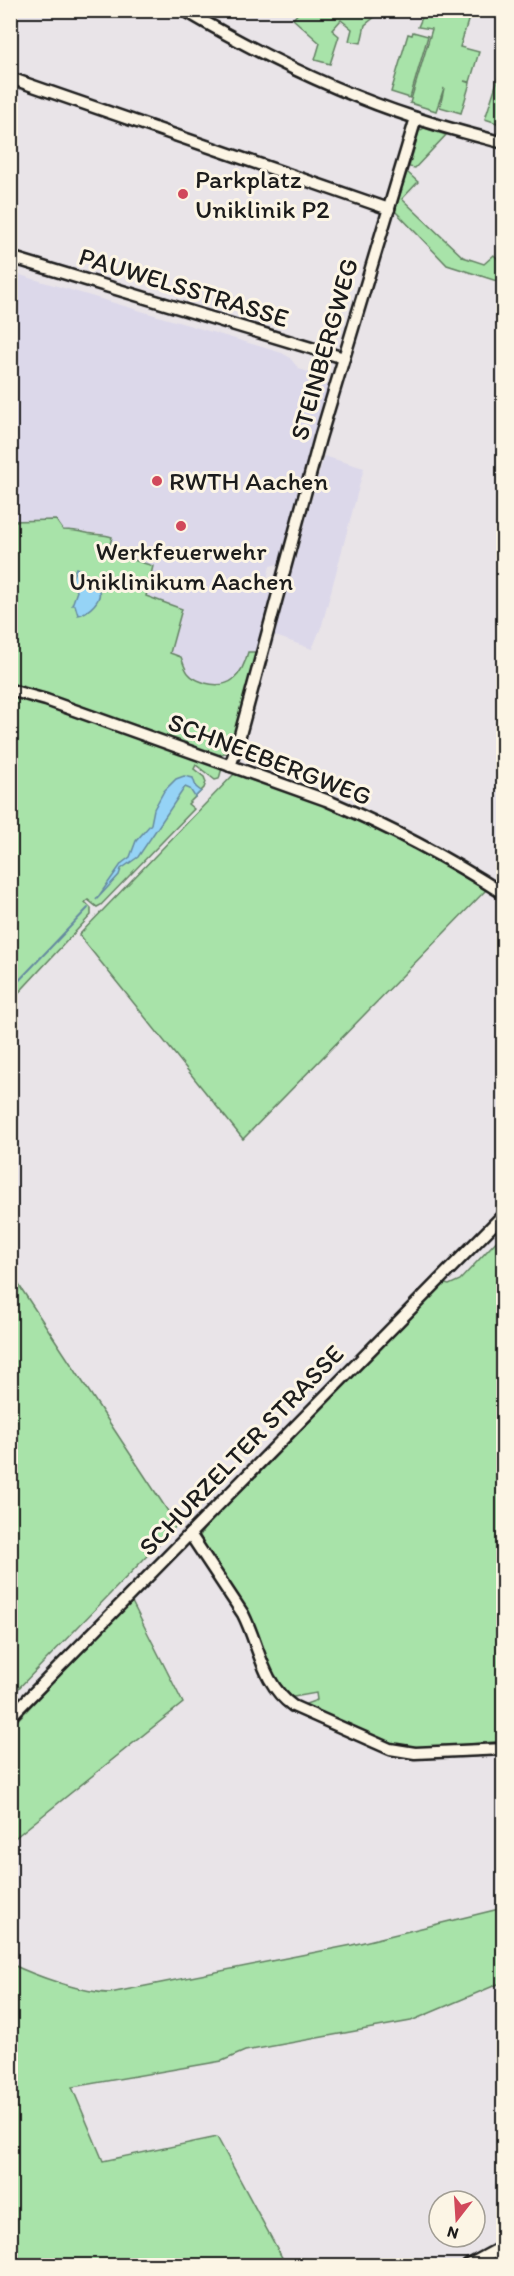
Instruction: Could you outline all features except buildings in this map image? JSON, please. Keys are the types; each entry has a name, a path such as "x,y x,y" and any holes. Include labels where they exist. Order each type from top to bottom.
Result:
{"street":[{"path":"184,10 279,62 416,118 504,143"},
{"path":"10,78 389,208"},
{"name":"STEINBERGWEG","path":"230,766 344,358 416,118"},
{"name":"PAUWELSSTRASSE","path":"10,257 344,358"},
{"name":"SCHNEEBERGWEG","path":"10,690 46,700 355,813 459,866 504,894"},
{"name":"SCHURZELTER STRASSE","path":"10,1717 504,1214"},
{"path":"190,1534 243,1614 267,1676 283,1699 312,1716 390,1749 415,1753 504,1749"},
{"path":"467,2265 504,2246"}],"shaded area":[{"name":"RWTH Aachen","path":"10,272 282,353 289,357 299,369 318,375 326,381 328,388 284,557 278,564 270,566 266,583 273,591 258,652 248,653 244,667 235,679 215,686 198,681 189,674 181,657 170,653 146,596 108,552 99,533 62,530 56,520 11,521"},
{"path":"324,456 364,468 322,625 312,649 273,635"}],"green space":[{"path":"300,11 379,11 365,25 361,43 349,41 352,29 341,20 332,30 339,36 330,64 315,60 320,43 293,19"},
{"path":"425,11 471,11 460,47 479,52 470,82 464,81 470,83 461,113 440,107 444,88 436,111 410,103 432,29 418,27"},
{"path":"413,32 428,36 410,98 391,92 408,34 412,35"},
{"path":"503,63 504,125 485,119"},
{"path":"424,128 446,135 415,168 409,167 419,131"},
{"path":"407,172 418,182 402,199 463,257 484,264 494,255 503,264 503,283 447,265 395,211"},
{"path":"56,520 63,530 112,537 108,552 153,566 146,596 182,609 170,653 181,657 186,670 192,677 214,685 228,682 239,674 248,652 258,652 229,752 218,755 11,683 10,521"},
{"path":"11,694 222,768 219,779 215,780 196,765 194,769 204,777 206,782 204,788 188,804 194,809 101,905 97,907 88,900 85,902 91,908 91,915 11,1001"},
{"path":"235,773 310,800 362,822 488,888 243,1139 79,935"},
{"path":"503,1234 503,1741 415,1749 376,1739 303,1705 317,1700 316,1693 288,1698 281,1692 200,1536 206,1525 441,1283 449,1285 460,1280"},
{"path":"11,1273 177,1525 10,1696"},
{"path":"131,1600 183,1703 11,1841 11,1727"},
{"path":"503,1908 503,1982 411,2021 245,2051 222,2061 72,2087 103,2161 217,2137 286,2265 11,2265 11,1964 60,1983 110,1993 352,1945"}],"water":[{"path":"76,568 84,573 99,591 94,605 78,615 75,605 72,605 77,591 71,581"},
{"path":"184,776 193,778 196,787 201,791 195,797 190,789 185,787 138,857 121,869 119,875 96,900 122,863 130,857 136,841 151,824 154,809 164,791 176,779"}],"waterway":[{"path":"10,990 88,908"}],"place":[{"name":"Parkplatz Uniklinik P2","path":"183,194"},
{"name":"RWTH Aachen","path":"157,481"},
{"name":"Werkfeuerwehr Uniklinikum Aachen","path":"181,526"}]}
